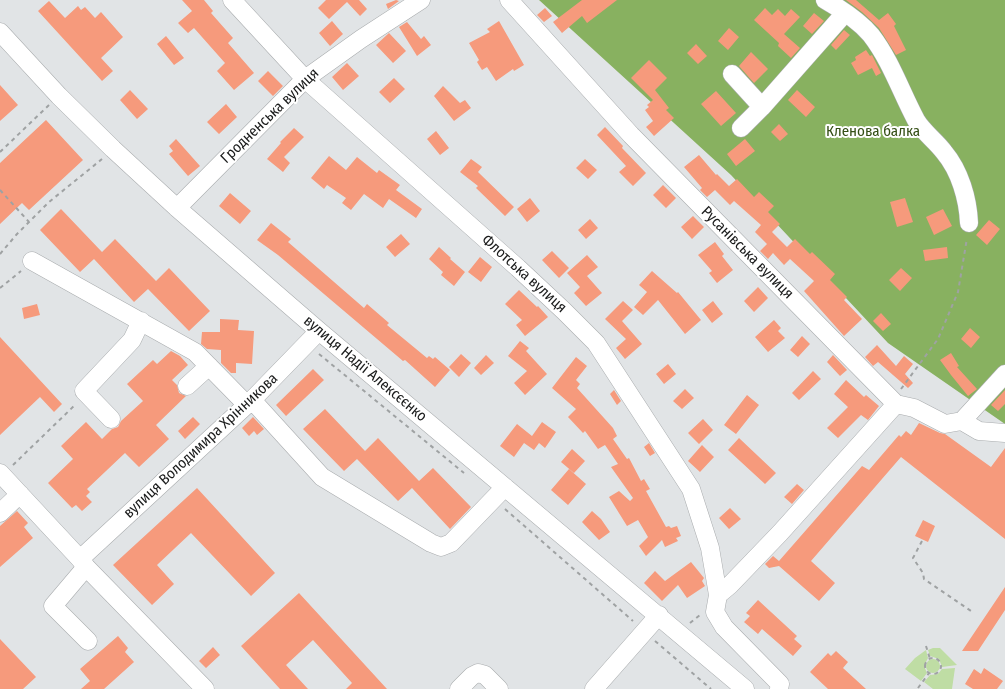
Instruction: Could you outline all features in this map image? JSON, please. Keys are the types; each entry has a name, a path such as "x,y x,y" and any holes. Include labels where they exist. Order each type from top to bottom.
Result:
{"street":[{"name":"Флотська вулиця","path":"232,0 305,79 518,268 564,310 596,343 692,493 724,590 715,612 724,627 780,684 779,689"},
{"name":"Гродненська вулиця","path":"177,208 305,79 361,39 421,0"},
{"name":"Русанівська вулиця","path":"509,0 631,135 894,402 914,408 945,424 962,422 979,431 1002,431"},
{"path":"825,0 846,13 870,34 891,68 917,122 946,153 963,188 969,224"},
{"path":"740,128 762,107 846,13"},
{"name":"вулиця Надії Алексєєнко","path":"0,32 59,96 177,208 319,331 499,493 658,616 745,689"},
{"path":"732,74 762,107"},
{"path":"32,262 195,352 250,402 322,477 431,543 441,547 451,543 499,493"},
{"path":"112,420 84,391 132,340 141,321"},
{"name":"вулиця Володимира Хрінникова","path":"88,641 54,606 83,563 250,402 319,331"},
{"path":"187,386 209,366"},
{"path":"962,422 1005,374"},
{"path":"724,590 780,533 894,402"},
{"path":"1,474 83,563 205,689"},
{"path":"0,513 20,494"},
{"path":"594,689 658,616"},
{"path":"459,689 472,676 478,673 485,675 499,689"}],"path":[{"path":"0,152 59,96"},
{"path":"0,254 49,202 114,149"},
{"path":"0,190 30,222"},
{"path":"894,402 938,339 958,292 969,224"},
{"path":"0,288 32,262"},
{"path":"302,348 319,354 467,476"},
{"path":"1,474 87,394"},
{"path":"499,493 645,631 711,689"},
{"path":"922,540 913,558 923,573 924,579 974,613"},
{"path":"691,622 706,611"},
{"path":"926,646 930,658"},
{"path":"929,673 938,673 941,666 938,659 930,658"},
{"path":"929,673 925,665 930,658"},
{"path":"918,688 929,673"}],"green space":[{"name":"Кленова балка","path":"539,0 1005,0 1005,424 888,343 731,175"},
{"path":"940,648 957,665 942,667 939,659 930,656 928,650"},
{"path":"926,650 928,658 924,666 927,673 921,681 905,669"},
{"path":"930,659 936,659 940,666 936,673 930,673 926,669 926,663"},
{"path":"955,668 952,689 933,689 924,682 930,675 938,674 942,669"}],"building":[{"path":"182,0 204,0 213,11 211,13 233,38 228,43 254,73 234,90 217,71 225,63 194,28 188,33 178,23 192,11"},
{"path":"326,0 359,0 367,9 360,16 347,2 329,19 318,8"},
{"path":"396,0 399,1 388,9 386,4"},
{"path":"582,0 617,0 587,23 582,16 562,33 553,22"},
{"path":"846,0 856,0 879,20 888,13 896,24 894,26 906,50 896,55 879,28"},
{"path":"49,1 65,18 78,6 81,10 85,7 95,18 101,12 123,37 101,58 113,71 102,81 38,11"},
{"path":"545,8 552,16 544,22 537,15"},
{"path":"765,8 772,15 778,9 785,16 791,9 800,17 784,34 800,48 791,58 778,46 779,43 754,20"},
{"path":"814,13 824,21 812,34 803,26"},
{"path":"332,21 343,34 330,46 319,33"},
{"path":"499,21 524,65 514,71 513,69 496,81 487,67 482,70 477,62 479,60 469,43 490,32 487,29"},
{"path":"407,22 421,39 424,36 431,45 417,56 399,27"},
{"path":"729,28 739,37 728,50 718,41"},
{"path":"844,30 850,35 836,50 831,45"},
{"path":"389,33 406,51 393,63 376,45"},
{"path":"166,36 184,58 174,65 157,44"},
{"path":"696,44 707,56 698,64 687,53"},
{"path":"866,50 870,56 872,55 881,73 876,76 872,68 858,75 851,63 856,60 855,57"},
{"path":"751,52 768,69 754,83 739,66"},
{"path":"649,60 667,78 655,90 669,108 666,110 674,118 654,136 646,127 653,121 645,110 649,107 647,105 653,100 631,78"},
{"path":"347,63 359,76 343,90 332,77"},
{"path":"268,71 283,86 273,96 258,81"},
{"path":"394,78 405,89 390,103 379,92"},
{"path":"0,85 18,105 0,121"},
{"path":"443,86 460,103 465,100 471,108 454,121 434,96"},
{"path":"130,90 148,109 137,119 120,100"},
{"path":"797,90 815,107 806,117 788,100"},
{"path":"716,91 736,113 721,126 701,104"},
{"path":"226,104 237,117 219,134 207,122"},
{"path":"46,120 83,160 29,210 22,203 0,224 0,163"},
{"path":"779,124 788,134 780,141 771,132"},
{"path":"605,127 646,173 633,186 619,172 626,166 597,135"},
{"path":"294,128 304,137 284,157 290,163 283,172 267,159"},
{"path":"436,131 449,148 440,155 427,139"},
{"path":"176,139 200,166 188,176 169,154 173,151 169,146"},
{"path":"745,139 755,151 736,166 727,154"},
{"path":"699,155 716,175 729,186 737,179 754,197 759,192 774,206 768,212 780,224 772,232 787,247 795,239 835,274 830,280 847,297 844,300 862,319 844,336 804,291 814,281 790,259 784,265 773,253 768,259 760,251 767,244 755,232 761,225 734,201 730,205 715,190 707,197 700,190 702,188 684,167"},
{"path":"329,156 346,170 357,157 377,173 379,170 400,185 396,190 422,209 416,218 389,199 383,208 364,194 351,210 342,203 346,198 327,185 324,189 311,178"},
{"path":"471,159 482,167 478,172 514,207 505,216 476,188 478,186 460,172"},
{"path":"585,159 597,170 588,179 576,168"},
{"path":"663,185 676,198 666,208 653,195"},
{"path":"230,193 251,211 240,224 219,206"},
{"path":"530,198 540,211 527,222 517,209"},
{"path":"905,198 913,222 897,227 890,202"},
{"path":"61,209 102,252 115,239 156,281 169,268 210,311 189,331 148,289 134,302 94,259 80,272 40,230"},
{"path":"943,209 952,226 934,235 926,217"},
{"path":"693,216 704,227 692,239 681,227"},
{"path":"590,219 598,228 586,239 578,230"},
{"path":"989,220 1000,229 987,245 976,235"},
{"path":"271,223 291,239 288,242 364,308 367,304 389,323 387,325 427,358 429,356 433,359 435,357 450,370 435,387 278,255 257,240"},
{"path":"401,234 410,244 395,257 386,247"},
{"path":"715,242 724,254 722,256 733,270 717,283 709,273 712,271 698,255"},
{"path":"439,247 465,272 454,286 441,275 443,272 429,259"},
{"path":"947,247 948,258 925,261 923,250"},
{"path":"552,251 569,268 559,278 542,260"},
{"path":"587,255 598,267 587,276 602,293 586,306 574,293 580,287 567,273"},
{"path":"480,257 492,267 481,282 468,272"},
{"path":"901,268 912,278 900,291 889,280"},
{"path":"652,271 678,292 701,320 685,334 658,300 643,315 634,307 647,292 639,285"},
{"path":"758,287 768,298 754,312 744,301"},
{"path":"519,290 548,317 525,336 516,325 522,320 505,304"},
{"path":"623,301 633,310 622,321 642,344 625,359 616,348 626,339 605,319"},
{"path":"713,301 723,314 712,323 702,310"},
{"path":"37,304 40,315 24,319 22,308"},
{"path":"881,313 891,324 883,331 873,321"},
{"path":"220,319 239,320 238,330 254,331 252,364 236,363 236,373 231,373 221,363 221,350 207,349 201,344 202,332 220,332"},
{"path":"774,320 781,328 778,331 785,338 768,352 755,337"},
{"path":"970,328 980,337 971,348 961,339"},
{"path":"802,336 810,344 798,357 790,350"},
{"path":"0,337 62,404 54,412 40,397 0,435"},
{"path":"520,341 529,348 526,351 547,374 525,395 514,383 527,371 508,356"},
{"path":"877,345 896,366 904,356 913,364 905,374 913,383 908,388 878,362 873,366 865,357"},
{"path":"171,351 180,356 188,365 172,380 177,385 179,393 186,396 156,425 169,439 139,467 125,453 87,489 90,492 86,496 92,502 82,511 76,505 72,508 48,483 73,459 61,446 86,422 102,439 112,429 118,427 121,421 143,401 127,384 153,360 157,364"},
{"path":"951,353 959,366 957,367 977,389 968,396 940,360"},
{"path":"461,354 471,363 459,377 449,367"},
{"path":"486,355 494,363 481,375 474,368"},
{"path":"833,355 847,370 840,376 827,362"},
{"path":"576,357 587,366 576,380 580,384 577,388 613,428 617,436 613,439 627,459 629,458 641,481 644,479 650,489 646,491 666,527 677,526 681,536 676,538 678,541 665,547 662,540 646,556 639,546 648,537 638,520 627,526 609,497 619,491 630,501 633,498 611,467 618,464 605,445 598,449 585,431 583,433 568,417 576,409 552,388"},
{"path":"668,364 676,374 664,384 656,374"},
{"path":"313,369 324,380 286,416 276,405"},
{"path":"813,371 821,379 799,400 792,393"},
{"path":"846,380 864,397 866,395 879,406 868,420 861,415 838,438 827,428 848,407 834,394"},
{"path":"685,389 694,398 682,409 673,401"},
{"path":"614,390 621,401 617,405 610,394"},
{"path":"1005,390 1005,404 998,411 991,405"},
{"path":"747,395 759,405 736,434 724,425"},
{"path":"325,409 365,451 378,438 419,481 433,468 471,507 450,529 412,488 398,501 357,459 344,471 303,429"},
{"path":"193,417 200,424 185,439 178,431"},
{"path":"253,417 264,429 257,435 254,431 249,436 242,428"},
{"path":"703,419 713,430 699,444 688,433"},
{"path":"542,422 556,432 545,448 539,443 534,450 524,443 514,457 500,446 517,424 532,436"},
{"path":"919,423 945,434 991,467 1005,448 1005,539 901,457 811,561 835,583 819,601 779,566 769,568 765,564 773,556 779,561 862,466 869,470 899,435 901,437 906,431 911,435"},
{"path":"739,438 776,473 765,484 728,450"},
{"path":"649,443 655,453 650,456 644,447"},
{"path":"702,445 714,457 700,472 688,461"},
{"path":"572,449 585,461 574,473 561,462"},
{"path":"569,469 586,484 568,505 551,490"},
{"path":"797,484 804,490 792,504 784,497"},
{"path":"197,488 275,573 251,596 191,533 157,565 174,584 152,605 113,565"},
{"path":"730,508 741,519 729,529 719,518"},
{"path":"17,511 28,523 24,527 33,538 0,567 0,526"},
{"path":"592,511 601,519 610,532 599,540 582,522"},
{"path":"923,520 935,526 928,542 915,536"},
{"path":"691,562 704,578 702,581 705,586 687,598 678,585 662,601 644,583 655,571 665,581"},
{"path":"1005,587 1005,610 978,651 962,651"},
{"path":"299,593 387,689 346,689 352,683 313,640 286,665 308,689 280,689 241,646"},
{"path":"758,600 797,636 794,639 802,646 793,656 762,629 758,634 744,622 750,616 746,613"},
{"path":"118,636 128,648 125,652 134,662 104,689 81,689 90,681 80,669"},
{"path":"0,639 36,677 23,689 0,689"},
{"path":"213,647 220,655 206,668 199,661"},
{"path":"836,651 848,662 843,668 866,689 828,689 810,672 828,653 831,656"},
{"path":"984,668 1003,681 997,689 973,689 965,684 974,669 981,674"}]}
